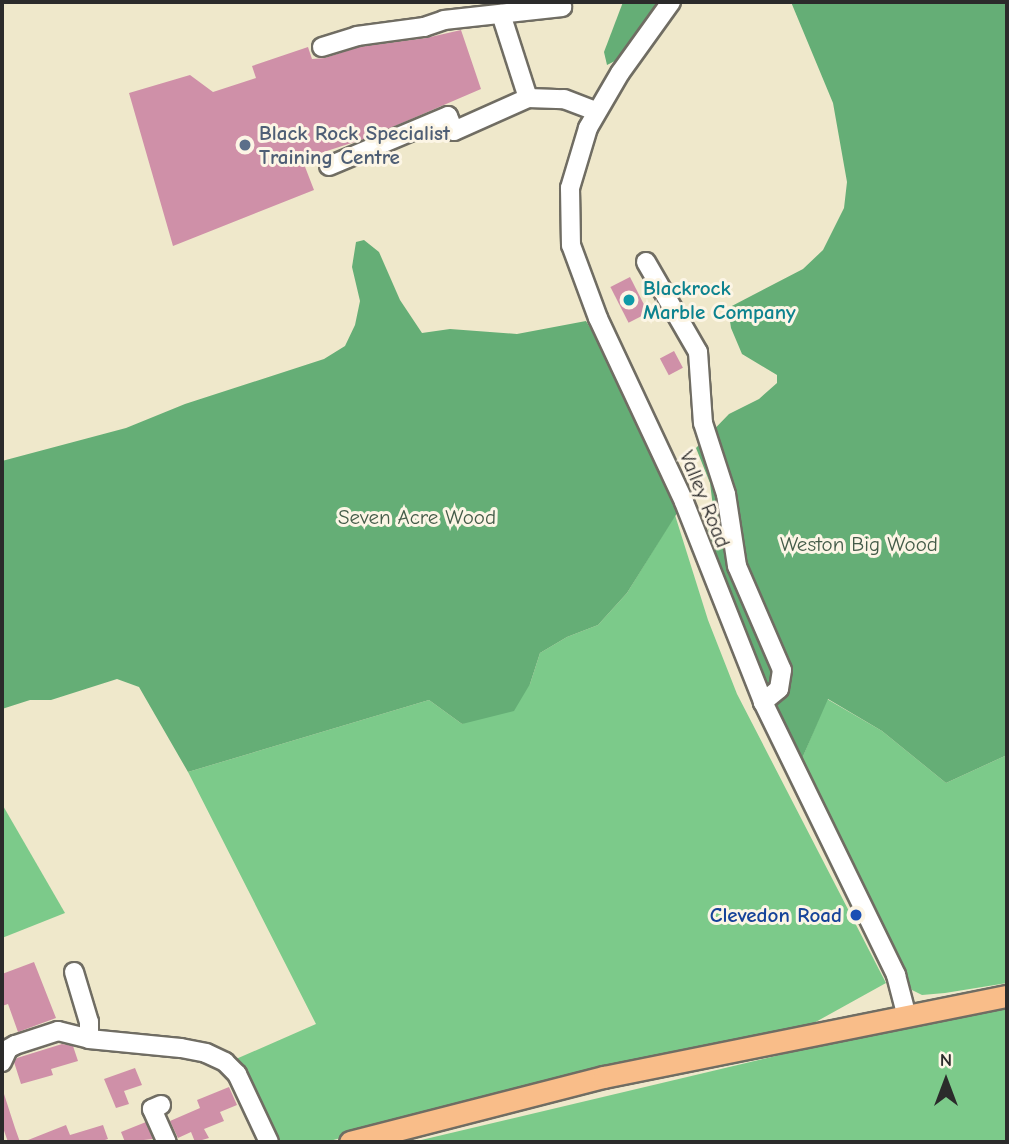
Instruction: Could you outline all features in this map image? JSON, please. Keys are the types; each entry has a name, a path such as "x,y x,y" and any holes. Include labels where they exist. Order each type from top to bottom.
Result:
{"main road":[{"path":"350,1142 591,1080 1007,996"}],"street":[{"name":"Valley Road","path":"671,2 596,111 572,174 568,223 571,245 598,318 684,502 764,702 896,975 907,1017"},
{"path":"322,47 357,36 562,7"},
{"path":"501,14 528,99"},
{"path":"328,166 448,116 454,131 528,99 564,99 596,111"},
{"path":"646,262 698,352 703,423 726,494 737,566 782,670 779,689 764,702"},
{"path":"74,972 89,1022 87,1038"},
{"path":"2,1062 8,1049 15,1045 58,1031 93,1042 197,1050 225,1062 237,1074 269,1142"},
{"path":"161,1105 152,1109 167,1142"}],"green space":[{"path":"623,2 665,2 621,58 607,65 604,52"},
{"name":"Weston Big Wood","path":"791,2 1007,2 1007,755 946,783 882,731 828,699 801,761 763,702 701,549 714,515 710,483 696,448 729,414 759,399 777,383 777,375 742,354 731,328 728,308 803,269 823,250 844,208 847,182 833,103"},
{"name":"Seven Acre Wood","path":"364,240 379,252 400,300 422,333 450,329 517,334 586,321 650,426 684,502 627,593 598,625 567,637 540,653 530,684 514,711 462,724 429,700 188,772 139,687 117,679 51,700 30,700 2,709 2,461 126,428 185,404 324,359 345,346 355,325 360,301 352,267 356,242"},
{"path":"675,515 708,620 737,694 886,983 812,1024 673,1051 554,1080 326,1142 276,1142 236,1059 316,1024 188,772 429,700 462,724 530,684 540,653 567,637 598,625 627,593"},
{"path":"827,699 882,731 946,783 1007,755 1007,983 922,995 912,990 801,761"},
{"path":"2,804 65,913 2,938"},
{"path":"1007,1005 1007,1142 417,1141 826,1044"}],"building":[{"name":"Black Rock Specialist Training Centre","path":"461,30 481,89 367,138 302,159 314,190 173,246 129,93 190,75 213,92 256,78 252,66 308,47 312,59 325,58 359,47 426,38"},
{"name":"Blackrock Marble Company","path":"630,277 648,313 629,323 610,287"},
{"path":"674,351 683,368 669,375 660,359"},
{"path":"34,962 56,1018 18,1032 8,1004 2,1006 2,974"},
{"path":"62,1044 73,1046 78,1061 51,1069 53,1075 21,1084 14,1062 17,1058"},
{"path":"135,1068 142,1085 124,1091 129,1104 116,1108 104,1079"},
{"path":"229,1087 237,1105 220,1112 224,1121 204,1129 209,1138 195,1142 191,1132 178,1138 170,1121 200,1108 197,1100"},
{"path":"4,1094 20,1142 8,1142 2,1125"},
{"path":"146,1122 153,1139 125,1142 121,1132"},
{"path":"66,1125 70,1135 103,1125 108,1139 99,1142 23,1142"}],"place":[{"name":"Black Rock Specialist Training Centre","path":"245,145"},
{"name":"Blackrock Marble Company","path":"629,300"},
{"name":"Clevedon Road","path":"856,915"}]}
